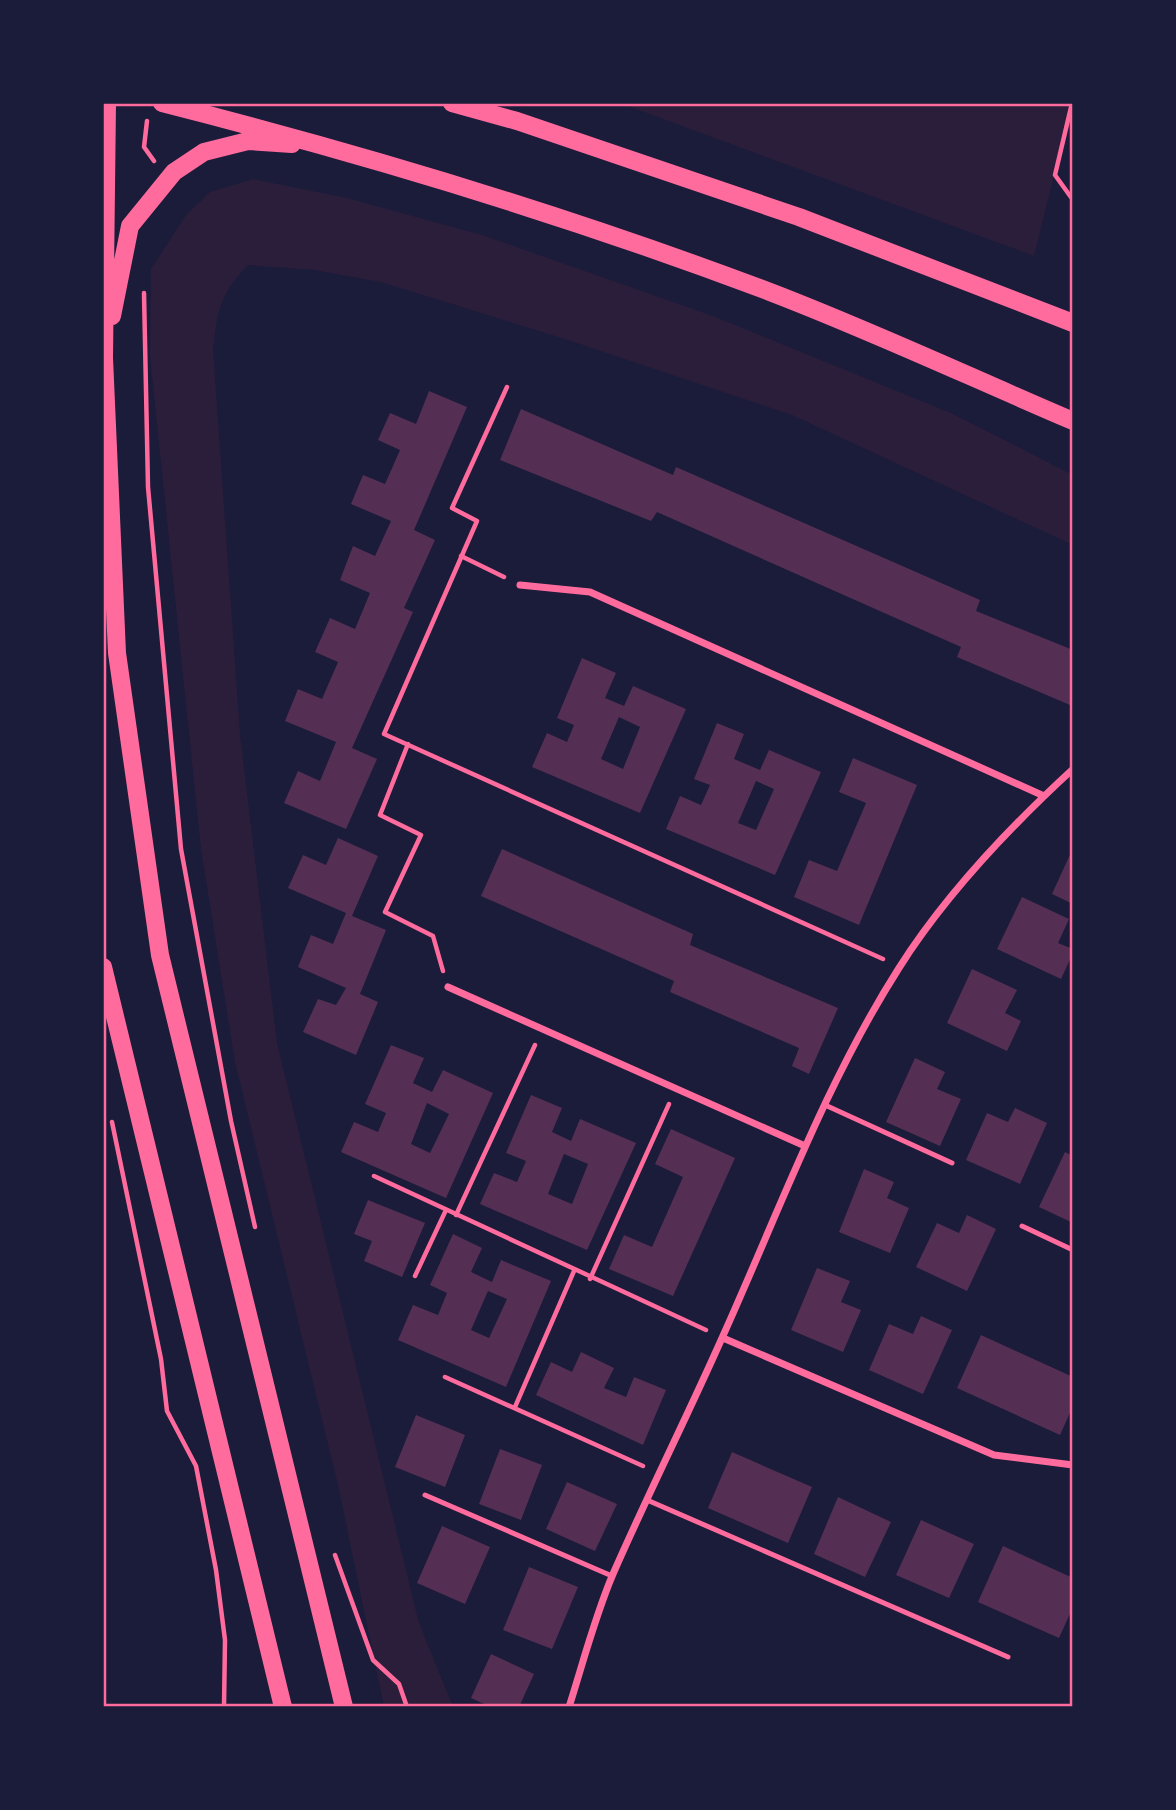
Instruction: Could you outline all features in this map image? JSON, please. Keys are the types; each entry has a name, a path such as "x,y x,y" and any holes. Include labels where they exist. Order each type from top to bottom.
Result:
{"main road":[{"path":"107,103 104,358 117,653 160,955 344,1707"},
{"path":"452,103 517,121 799,217 1073,323"},
{"path":"155,109 334,146 494,197 770,292 1073,421"},
{"path":"104,358 131,226 174,172 204,152 248,141 334,146"},
{"path":"103,967 283,1707"}],"street":[{"path":"520,585 590,592 1044,796"},
{"path":"569,1707 612,1576 723,1338 805,1146 857,1040 900,966 961,886 1044,796 1073,769"},
{"path":"447,987 805,1146"},
{"path":"723,1338 994,1455 1073,1465"}],"lane":[{"path":"825,1105 952,1163"},
{"path":"1021,1226 1073,1250"},
{"path":"425,1494 612,1576"},
{"path":"647,1500 1008,1657"}],"path":[{"path":"905,103 923,103"},
{"path":"1072,103 1055,175 1073,200"},
{"path":"155,109 144,147 167,181"},
{"path":"143,282 148,487 181,849 231,1121 256,1230"},
{"path":"507,387 452,508 477,521 384,734 900,966"},
{"path":"461,556 520,585"},
{"path":"408,744 380,815 421,835 385,912 433,936 447,987"},
{"path":"456,1215 542,1030"},
{"path":"590,1279 676,1088"},
{"path":"112,1119 161,1359 167,1411 196,1466 211,1544 225,1640 224,1707"},
{"path":"374,1176 590,1279 723,1338"},
{"path":"415,1276 446,1210"},
{"path":"515,1407 573,1270"},
{"path":"445,1377 659,1474"},
{"path":"332,1548 373,1660 398,1684 407,1707"}],"shaded area":[{"path":"620,103 1072,103 1034,256"},
{"path":"253,179 347,198 482,235 713,316 951,413 1073,475 1073,545 792,415 568,340 381,282 314,270 248,265 225,295 213,349 240,734 277,1043 419,1623 453,1707 384,1707 338,1485 235,1062 201,849 150,356 151,269 186,215 210,192"}],"building":[{"path":"429,391 467,407 414,530 435,540 404,608 413,612 352,748 377,759 346,829 284,803 298,771 320,781 336,742 285,721 298,689 322,699 338,662 315,652 330,618 355,629 370,593 340,580 353,546 375,556 391,521 351,504 363,475 385,484 400,450 378,440 390,413 416,424"},
{"path":"521,409 673,475 676,467 980,600 976,611 1073,650 1073,698 1070,705 957,657 961,647 657,512 651,521 500,460"},
{"path":"582,658 616,673 605,698 624,706 633,686 686,709 640,813 532,767 547,733 567,742 574,725 557,718","holes":["619,717 640,727 623,769 601,759"]},
{"path":"717,723 744,734 734,759 760,770 769,750 821,772 775,875 666,829 680,796 701,805 710,785 694,779","holes":["756,781 774,789 756,830 738,823"]},
{"path":"853,758 917,785 859,925 794,897 809,860 837,871 866,803 839,792"},
{"path":"338,838 378,856 352,916 386,930 360,994 378,1002 356,1055 303,1032 318,999 336,1005 346,988 298,967 311,935 333,944 346,913 288,888 303,855 326,865"},
{"path":"1073,848 1073,904 1052,894"},
{"path":"502,849 693,934 690,945 838,1008 809,1074 792,1066 799,1048 670,992 674,981 481,896"},
{"path":"1022,897 1069,919 1058,943 1073,949 1073,953 1061,979 997,949"},
{"path":"972,969 1017,990 1005,1013 1021,1021 1007,1051 947,1023"},
{"path":"391,1045 424,1058 413,1083 432,1092 443,1070 493,1093 446,1198 341,1152 354,1122 378,1132 386,1113 365,1104","holes":["427,1103 449,1114 430,1153 411,1144"]},
{"path":"915,1058 945,1072 937,1089 961,1099 940,1146 886,1122"},
{"path":"531,1095 562,1108 552,1132 571,1141 580,1119 636,1143 587,1250 480,1204 494,1173 517,1182 526,1161 506,1153","holes":["564,1154 588,1164 572,1204 548,1194"]},
{"path":"1015,1108 1047,1123 1020,1184 966,1160 987,1113 1008,1122"},
{"path":"671,1129 735,1158 673,1296 609,1269 624,1235 652,1247 683,1177 655,1164"},
{"path":"1065,1152 1073,1156 1073,1223 1039,1207"},
{"path":"864,1169 894,1182 887,1198 909,1208 890,1253 839,1232"},
{"path":"368,1200 425,1223 402,1277 364,1261 372,1241 354,1234"},
{"path":"967,1215 996,1229 967,1291 916,1267 937,1223 959,1233"},
{"path":"453,1234 482,1248 471,1272 492,1282 501,1260 551,1281 506,1387 398,1340 413,1305 438,1315 447,1293 430,1285","holes":["488,1291 507,1299 489,1338 471,1330"]},
{"path":"817,1268 850,1281 841,1302 861,1310 843,1352 791,1330"},
{"path":"921,1316 952,1330 923,1394 869,1370 889,1324 913,1334"},
{"path":"981,1335 1073,1377 1073,1406 1060,1435 957,1388"},
{"path":"581,1352 614,1368 604,1388 626,1397 634,1377 666,1390 643,1445 536,1395 551,1362 572,1372"},
{"path":"416,1415 465,1435 445,1487 395,1467"},
{"path":"500,1449 542,1465 521,1520 479,1504"},
{"path":"732,1452 812,1487 788,1543 708,1508"},
{"path":"567,1482 617,1504 595,1551 546,1529"},
{"path":"838,1497 891,1522 865,1577 814,1554"},
{"path":"921,1520 974,1544 949,1598 896,1575"},
{"path":"442,1526 490,1547 465,1604 417,1583"},
{"path":"1003,1546 1073,1578 1073,1607 1059,1638 978,1602"},
{"path":"529,1567 578,1587 552,1649 503,1630"},
{"path":"491,1654 534,1674 519,1707 491,1707 471,1698"}]}
